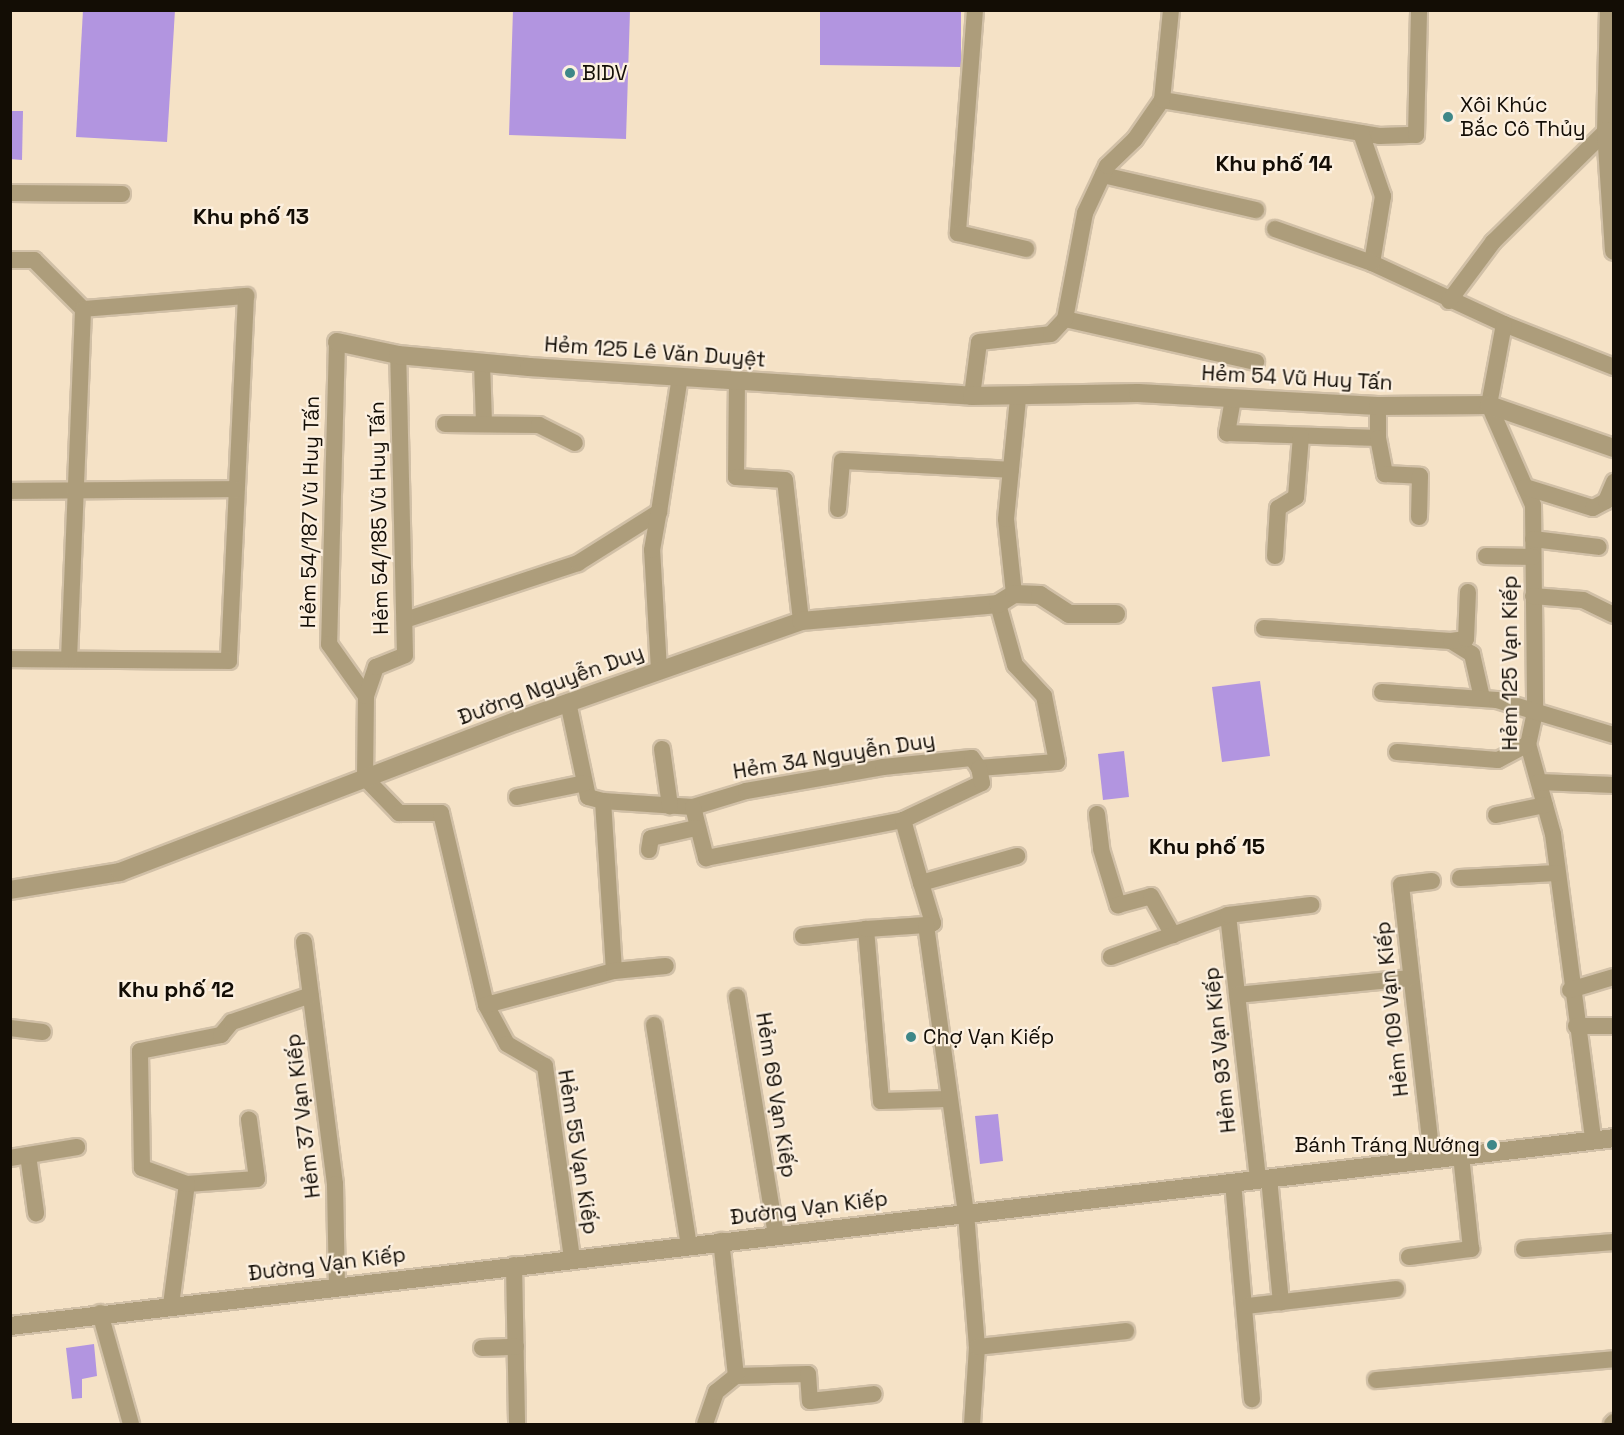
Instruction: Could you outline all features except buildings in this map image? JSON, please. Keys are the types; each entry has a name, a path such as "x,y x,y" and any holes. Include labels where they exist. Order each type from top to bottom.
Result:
{"street":[{"path":"1609,10 1606,130 1614,251"},
{"name":"Hẻm 125 Lê Văn Duyệt","path":"336,342 398,355 482,363 972,396"},
{"name":"Hẻm 54 Vũ Huy Tấn","path":"972,396 1018,398 1138,393 1378,406 1489,405 1614,448"},
{"path":"1014,594 1040,595 1070,614 1116,614"},
{"name":"Đường Nguyễn Duy","path":"10,890 120,872 568,702 801,621 998,604 1014,594"},
{"name":"Đường Vạn Kiếp","path":"10,1326 100,1313 1614,1138"}],"lane":[{"path":"975,10 958,233 1026,249"},
{"path":"972,396 979,342 1051,334 1065,318 1085,213 1103,175 1162,100 1171,10"},
{"path":"1162,100 1361,133 1416,135 1419,10"},
{"path":"1449,301 1493,242 1606,130"},
{"path":"1361,133 1383,196 1372,263"},
{"path":"1103,175 1256,210"},
{"path":"10,193 122,194"},
{"path":"1275,229 1372,263 1449,301 1614,367"},
{"path":"10,260 34,260 83,309 78,491 69,659"},
{"path":"10,658 229,661 246,296 83,309"},
{"path":"1065,318 1256,363"},
{"path":"1489,405 1504,324"},
{"name":"Hẻm 54/187 Vũ Huy Tấn","path":"336,342 329,644 366,696"},
{"name":"Hẻm 54/185 Vũ Huy Tấn","path":"366,696 376,667 405,655 398,355"},
{"path":"482,363 484,423"},
{"path":"659,670 652,550 680,376"},
{"path":"737,380 736,477 785,480 801,621"},
{"path":"1014,594 1006,519 1018,398"},
{"path":"1233,399 1227,433 1378,438"},
{"name":"Hẻm 125 Vạn Kiếp","path":"1489,405 1533,505 1534,712 1528,744 1545,805 1557,873 1570,990 1593,1139"},
{"path":"1378,406 1378,438 1385,474 1420,476 1419,517"},
{"path":"445,424 538,425 575,443"},
{"path":"1275,556 1278,508 1296,497 1302,436"},
{"path":"838,509 842,461 1011,470"},
{"path":"1525,487 1593,508 1606,501 1614,482"},
{"path":"10,491 236,489"},
{"path":"405,620 578,563 659,512"},
{"path":"1533,539 1599,547"},
{"path":"1486,556 1533,557"},
{"path":"1264,628 1451,640 1466,639 1468,592"},
{"path":"1533,596 1583,600 1614,615"},
{"name":"Hẻm 34 Nguyễn Duy","path":"603,801 693,807 746,791 883,766 972,758 979,768 1057,762 1044,696 1016,665 998,604"},
{"path":"1451,640 1472,654 1482,698"},
{"path":"1382,692 1482,698 1614,735"},
{"path":"366,696 365,778 399,813 441,813 486,1005 614,971 666,966"},
{"path":"568,702 588,797 603,801 614,971"},
{"path":"1397,752 1498,760 1528,744"},
{"path":"662,749 670,806"},
{"path":"693,807 696,828 706,858 903,820 982,783 979,768"},
{"path":"1539,782 1614,785"},
{"path":"517,796 585,783"},
{"path":"1496,814 1545,805"},
{"path":"1097,814 1101,849 1119,905 1151,896 1173,935"},
{"path":"803,936 926,925 933,922 903,820"},
{"path":"649,850 651,838 696,828"},
{"path":"921,883 1017,856"},
{"path":"1460,878 1557,873"},
{"name":"Hẻm 109 Vạn Kiếp","path":"1432,881 1401,885 1432,1159"},
{"path":"1111,957 1228,915 1311,905"},
{"name":"Hẻm 93 Vạn Kiếp","path":"1228,915 1237,995 1281,1302"},
{"path":"926,925 946,1099 966,1213 977,1347 972,1425"},
{"path":"866,929 881,1101 946,1099"},
{"name":"Hẻm 37 Vạn Kiếp","path":"304,942 335,1184 337,1286"},
{"path":"1570,990 1614,977"},
{"path":"1237,995 1410,978"},
{"path":"249,1120 257,1179 187,1184 142,1168 140,1051 221,1035 232,1022 311,995"},
{"name":"Hẻm 69 Vạn Kiếp","path":"737,997 776,1235"},
{"name":"Hẻm 55 Vạn Kiếp","path":"486,1005 507,1044 545,1066 572,1259"},
{"path":"654,1025 689,1245"},
{"path":"1576,1026 1614,1026"},
{"path":"10,1028 43,1032"},
{"path":"10,1158 77,1147"},
{"path":"28,1155 36,1213"},
{"path":"1409,1257 1471,1249 1461,1156"},
{"path":"1233,1182 1247,1306 1252,1399"},
{"path":"171,1305 187,1184"},
{"path":"721,1241 736,1376"},
{"path":"1524,1249 1614,1242"},
{"path":"514,1265 517,1425"},
{"path":"1247,1306 1396,1289"},
{"path":"100,1313 131,1425"},
{"path":"977,1347 1126,1331"},
{"path":"482,1348 516,1347"},
{"path":"1376,1380 1614,1359"},
{"path":"705,1425 716,1392 736,1376 808,1374 810,1401 874,1394"}],"place":[{"name":"BIDV","path":"570,73"},
{"name":"Xôi Khúc Bắc Cô Thủy","path":"1448,117"},
{"name":"Chợ Vạn Kiếp","path":"911,1037"},
{"name":"Bánh Tráng Nướng","path":"1492,1145"}],"district":[{"name":"Khu phố 14","path":"1274,164"},
{"name":"Khu phố 13","path":"251,217"},
{"name":"Khu phố 15","path":"1207,847"},
{"name":"Khu phố 12","path":"176,990"}]}
